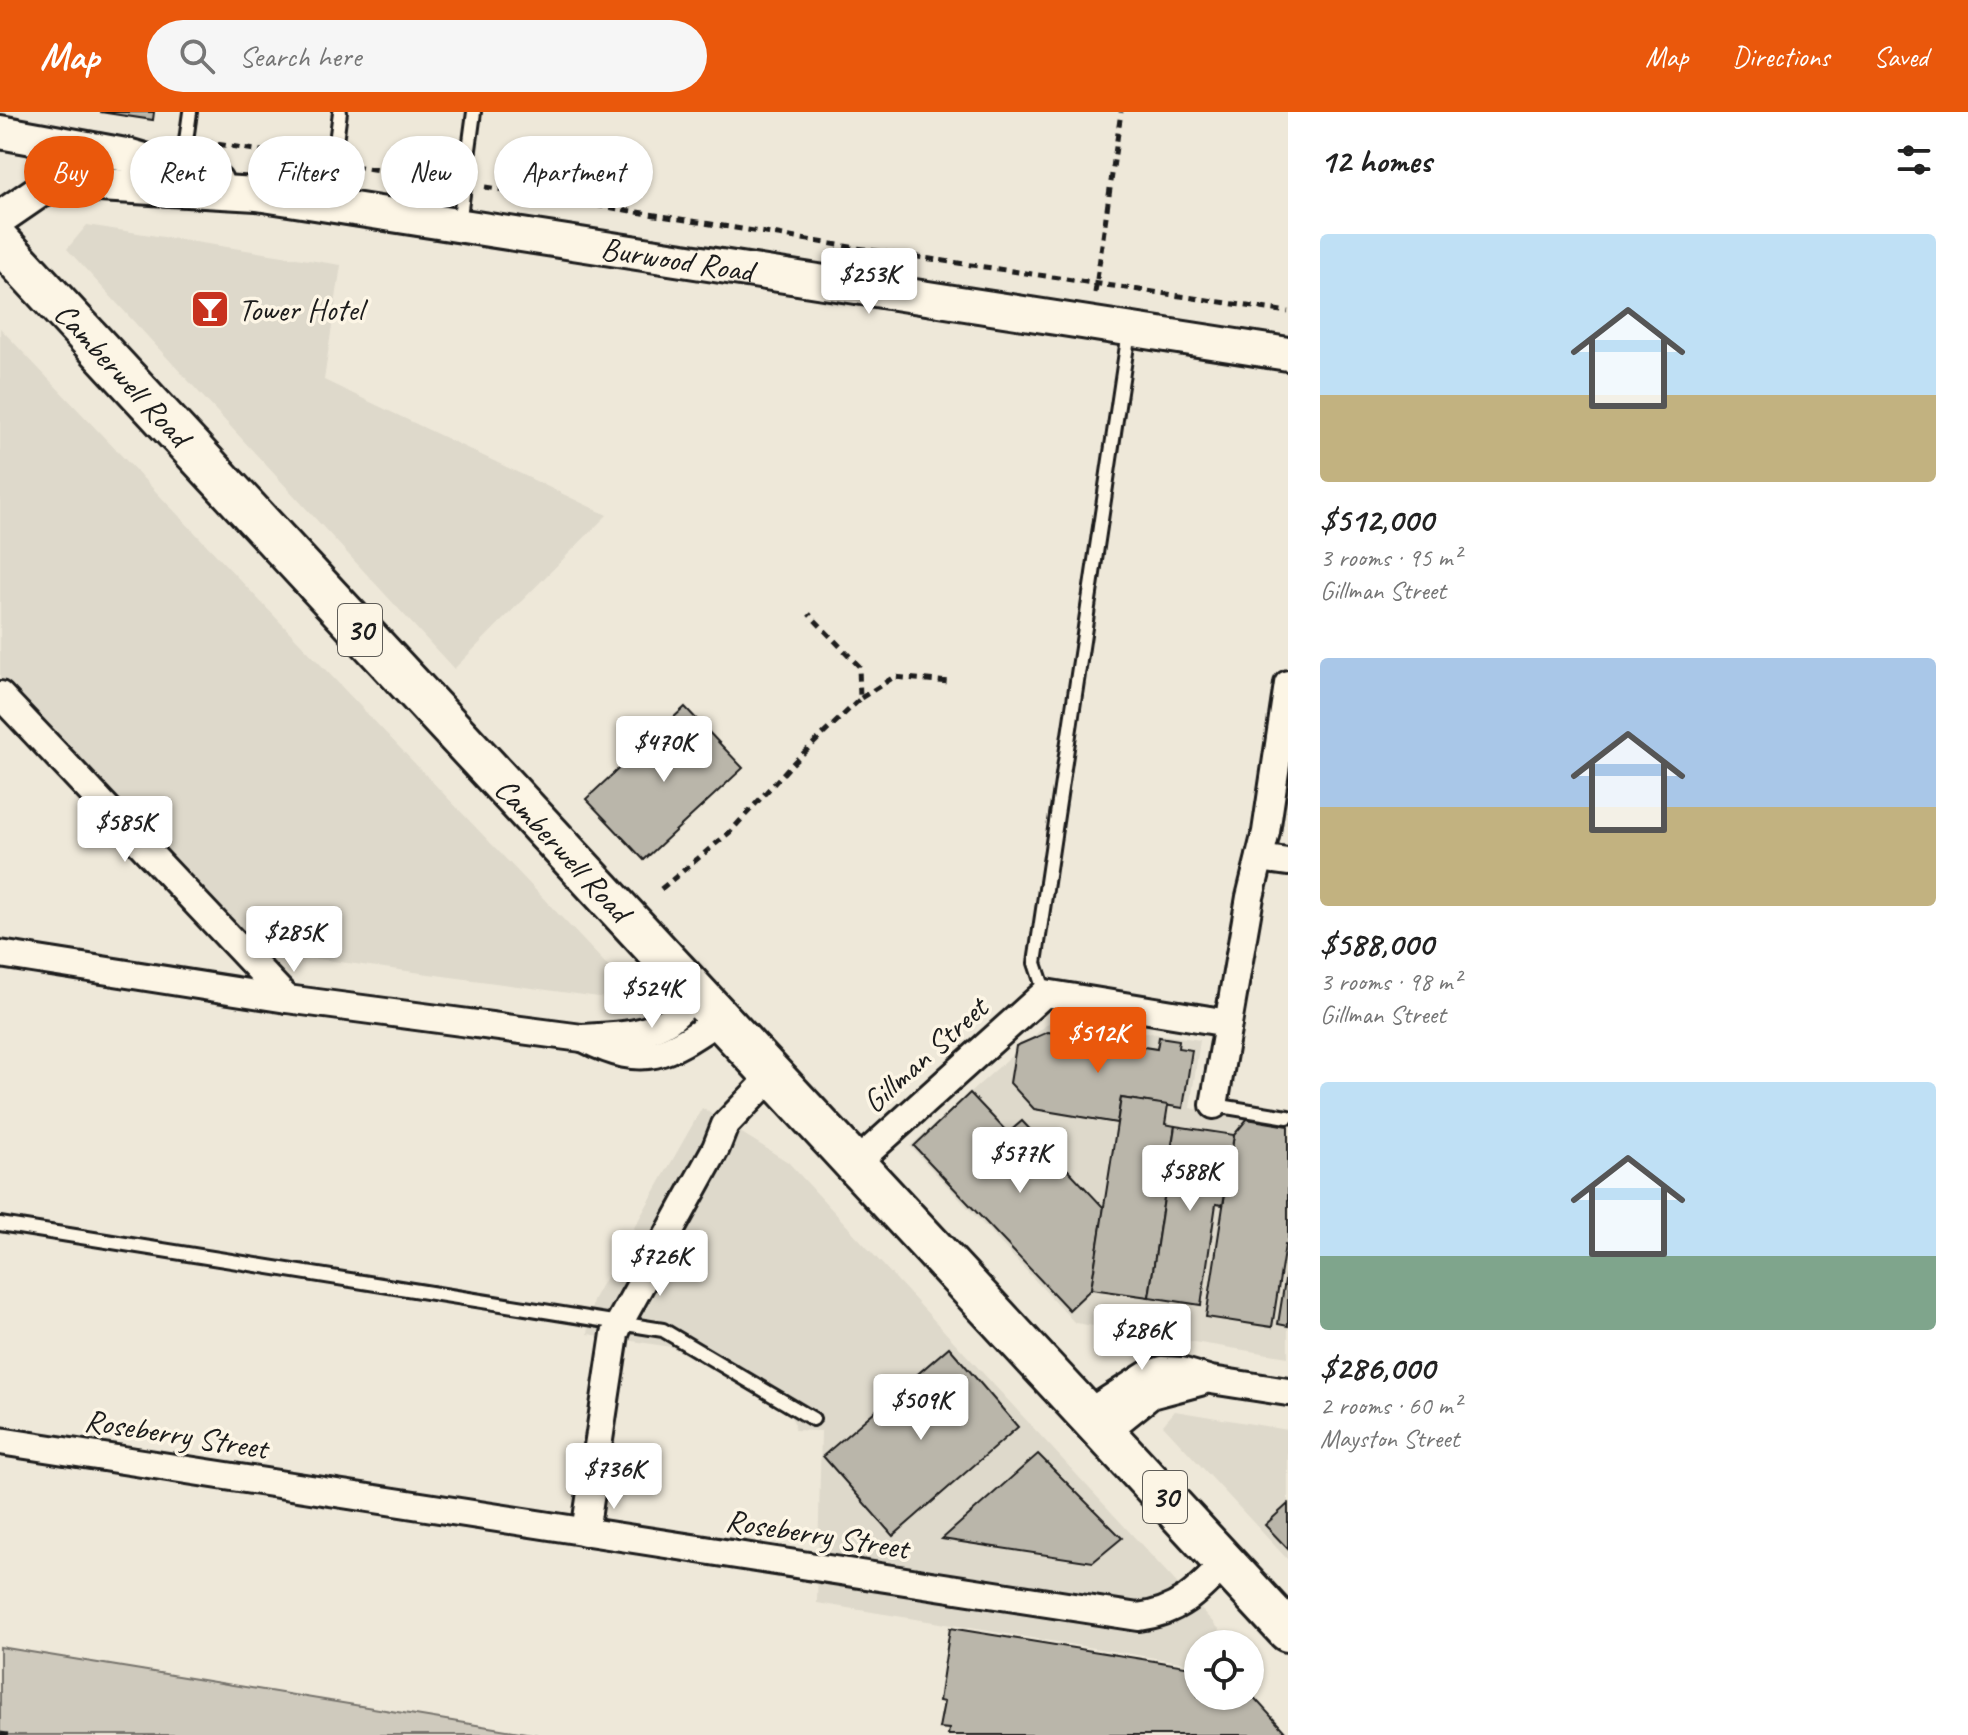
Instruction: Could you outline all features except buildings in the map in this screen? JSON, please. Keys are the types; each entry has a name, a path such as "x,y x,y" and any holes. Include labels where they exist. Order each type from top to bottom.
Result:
{"main road":[{"name":"Camberwell Road","path":"0,242 1288,1631"}],"street":[{"name":"Burwood Road","path":"0,132 130,156"},
{"name":"Burwood Road","path":"0,218 38,192 64,183 248,193"},
{"name":"Burwood Road","path":"346,208 1288,354"},
{"path":"1214,1105 1250,897 1260,858 1288,684"},
{"path":"0,695 287,999"},
{"path":"1260,858 1288,862"},
{"path":"0,954 287,999 582,1038 631,1034 709,1006"},
{"path":"1045,993 1228,1023"},
{"name":"Gillman Street","path":"856,1163 1045,993"},
{"path":"585,1532 615,1334 716,1148 725,1125 773,1075"},
{"path":"1096,1422 1151,1395 1211,1380 1288,1392"},
{"name":"Roseberry Street","path":"0,1441 1138,1617 1161,1614 1183,1603 1226,1562"}],"lane":[{"path":"187,136 190,112"},
{"path":"337,136 340,112"},
{"path":"471,136 474,112"},
{"path":"459,226 461,208"},
{"path":"1045,993 1035,963 1129,329"},
{"path":"1214,1105 1288,1117"},
{"path":"0,1224 663,1330 813,1419"}],"path":[{"path":"1090,323 1121,112"},
{"path":"478,186 857,248 1288,312"},
{"path":"809,614 859,666 860,699"},
{"path":"661,889 730,832 791,765 860,699 894,677 949,682"},
{"path":"0,1734 9,1735"}],"shaded area":[{"path":"87,225 341,265 324,380 607,515 454,669 67,249"},
{"path":"0,328 643,1003 252,950 0,678"},
{"path":"1053,1019 1200,1040 1190,1108 1288,1124 1288,1357 1075,1323 910,1146"},
{"path":"702,1108 788,1162 1220,1630 1184,1630 1184,1663 817,1603 821,1431 794,1430 795,1424 785,1408 671,1347 588,1334 593,1300"},
{"path":"1175,1411 1288,1430 1288,1560 1163,1425"},
{"path":"0,1647 538,1735 0,1735"}],"place":[{"name":"Tower Hotel","path":"210,309"}]}
